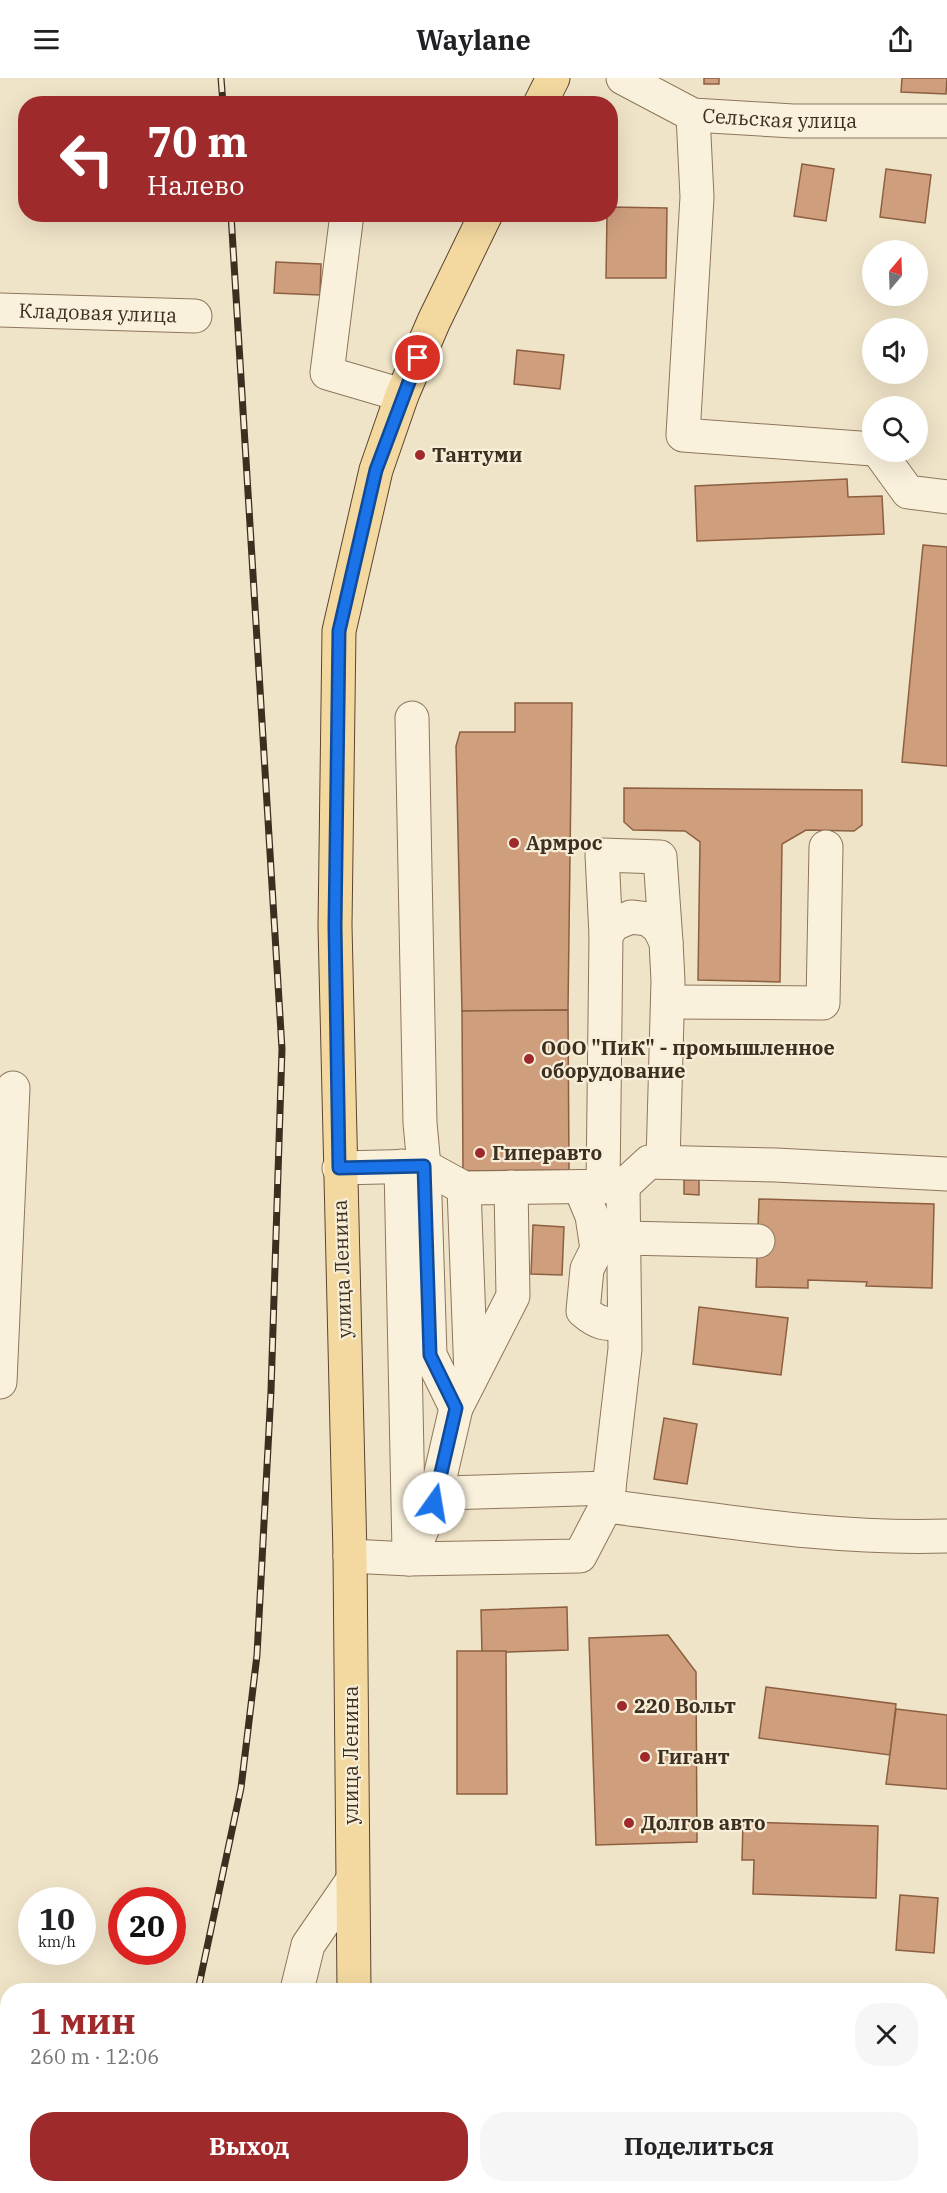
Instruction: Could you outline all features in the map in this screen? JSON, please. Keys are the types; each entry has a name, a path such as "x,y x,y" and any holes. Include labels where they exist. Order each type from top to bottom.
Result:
{"main road":[{"path":"544,96 553,78"},
{"name":"улица Ленина","path":"354,1983 350,1556 335,926 339,631 376,470 402,395 434,321 482,222"}],"street":[{"name":"Сельская улица","path":"623,78 693,115 792,121 947,121"},
{"path":"693,115 697,197 683,435 862,448"},
{"path":"345,222 327,373 402,395"},
{"name":"Кладовая улица","path":"0,310 195,316"},
{"path":"886,462 909,492 947,497"},
{"path":"412,718 420,1123 412,1166 422,1494"},
{"path":"668,1002 823,1004 825,847"},
{"path":"624,1322 596,1323 583,1311 587,1269 597,1249 592,1216 602,1187 606,934 602,855 660,857 668,1002 663,1162"},
{"path":"606,934 614,924 631,917 648,919 659,928 666,942"},
{"path":"0,1382 13,1088"},
{"path":"339,1168 412,1166 464,1188 602,1187 649,1162 776,1165 947,1174"},
{"path":"412,1166 430,1355 456,1408"},
{"path":"409,1559 422,1494 456,1408 513,1296 511,1187"},
{"path":"350,1556 409,1559 580,1556 608,1497 611,1377 624,1322 623,1238 602,1187"},
{"path":"464,1188 471,1378"},
{"path":"623,1238 758,1241"},
{"path":"422,1494 608,1497 765,1527 891,1538 947,1536"},
{"path":"299,1983 308,1945 352,1881"}],"building":[{"path":"704,78 719,78 719,84 704,84"},
{"path":"902,78 947,78 946,94 901,92"},
{"path":"802,164 834,169 826,221 794,216"},
{"path":"886,169 931,175 925,223 880,217"},
{"path":"618,207 667,208 666,278 606,278 607,222 618,222"},
{"path":"276,262 321,264 320,295 274,293"},
{"path":"517,350 564,355 560,389 514,384"},
{"path":"847,479 848,497 882,496 884,534 697,541 695,486"},
{"path":"923,545 947,547 947,766 902,762"},
{"name":"Армрос","path":"515,703 572,703 568,1010 462,1011 456,746 460,732 515,732"},
{"path":"624,788 862,790 862,825 854,831 806,830 782,844 780,982 698,980 700,842 685,831 633,830 624,822"},
{"path":"568,1010 569,1170 463,1171 462,1011"},
{"path":"684,1180 699,1180 699,1195 684,1194"},
{"path":"759,1199 934,1204 932,1288 866,1286 867,1282 808,1280 808,1288 756,1287"},
{"path":"533,1225 564,1227 562,1275 531,1274"},
{"path":"699,1307 788,1318 781,1375 693,1364"},
{"path":"664,1418 697,1424 687,1484 654,1479"},
{"path":"567,1607 568,1650 482,1653 481,1610"},
{"name":"Гигант","path":"668,1635 696,1672 697,1842 596,1845 589,1638"},
{"path":"457,1651 506,1651 507,1794 457,1794"},
{"path":"766,1687 896,1704 890,1755 759,1738"},
{"path":"896,1709 947,1715 947,1789 886,1784"},
{"path":"743,1822 878,1826 876,1898 753,1894 754,1860 742,1860"},
{"path":"900,1895 938,1898 934,1953 896,1950"}],"railway":[{"path":"221,78 222,96"},
{"path":"199,1983 241,1788 257,1655 271,1391 282,1049 231,222"}],"place":[{"name":"Тантуми","path":"420,455"},
{"name":"Армрос","path":"514,843"},
{"name":"ООО \"ПиК\" - промышленное оборудование","path":"529,1059"},
{"name":"Гиперавто","path":"480,1153"},
{"name":"220 Вольт","path":"622,1706"},
{"name":"Гигант","path":"645,1757"},
{"name":"Долгов авто","path":"629,1823"}],"route":[{"path":"418,358 402,395 376,470 339,631 335,926 339,1168 424,1166 430,1355 456,1408 434,1503"}]}
